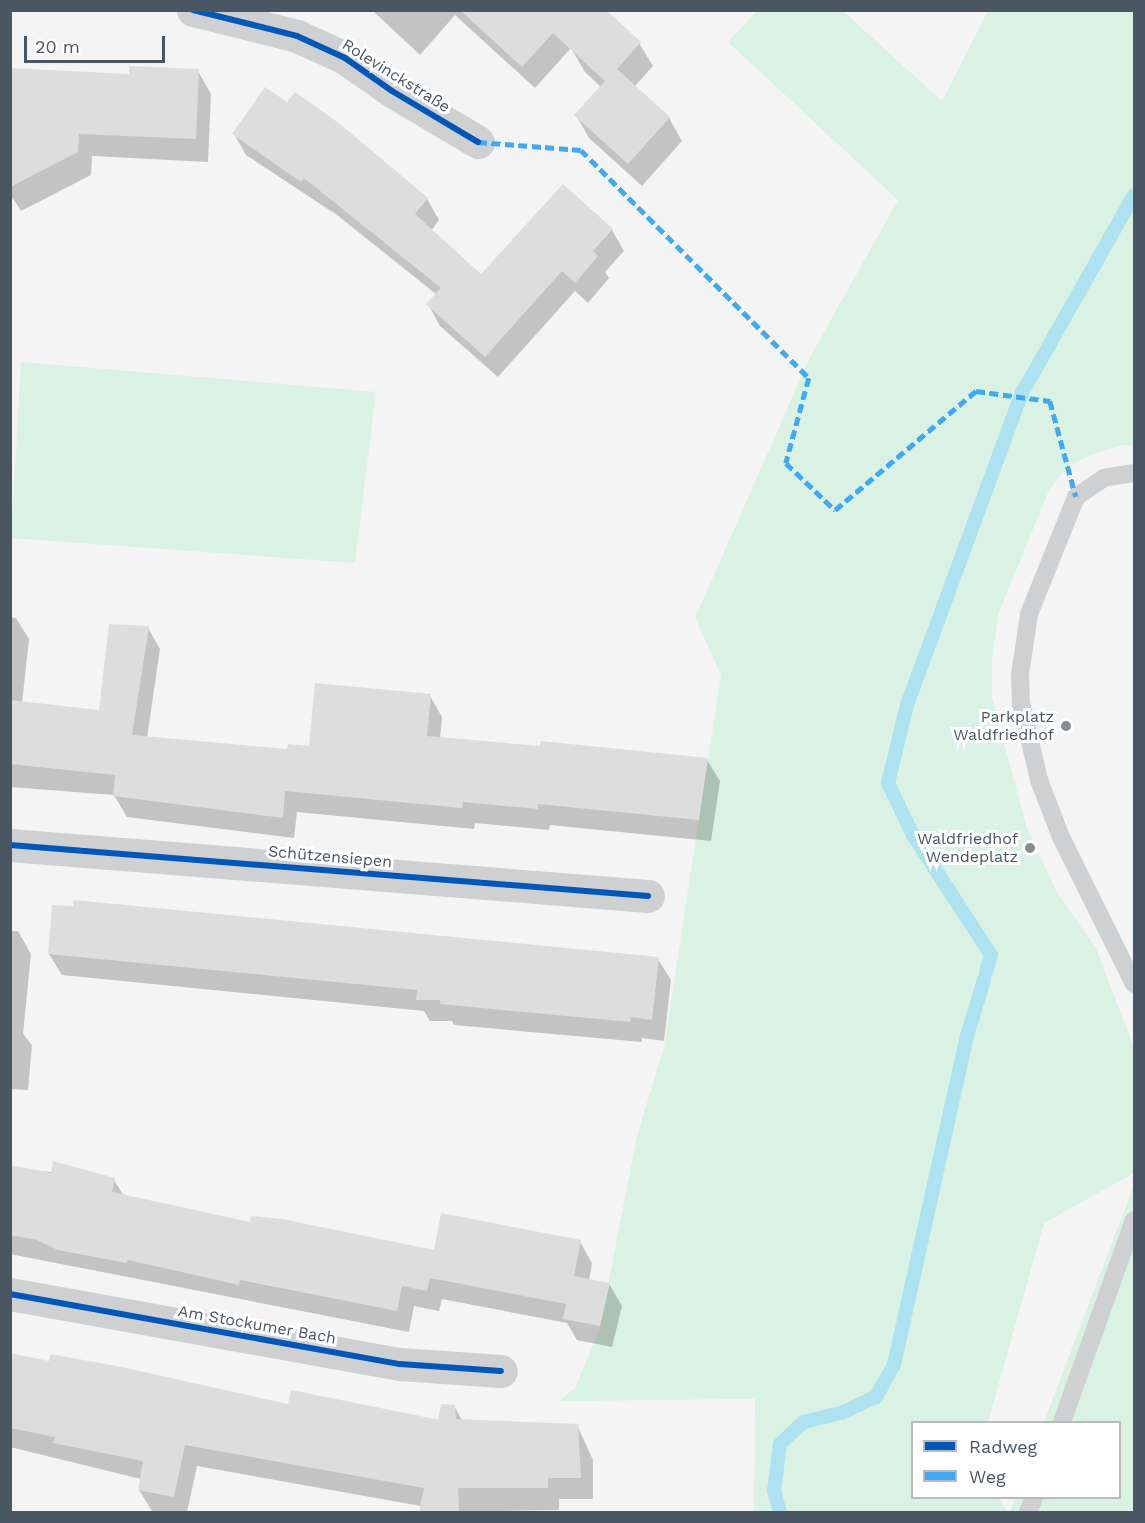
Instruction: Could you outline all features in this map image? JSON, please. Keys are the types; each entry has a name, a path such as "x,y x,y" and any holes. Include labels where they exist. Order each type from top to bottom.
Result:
{"street":[{"name":"Rolevinckstraße","path":"193,10 297,36 345,58 392,91 478,142"},
{"name":"Schützensiepen","path":"10,845 648,896"},
{"name":"Am Stockumer Bach","path":"10,1294 400,1364 501,1371"}],"lane":[{"path":"1134,473 1104,478 1076,497 1029,614 1020,675 1020,703 1039,780 1061,837 1134,984"},
{"path":"1062,1421 1134,1220"}],"green space":[{"path":"757,11 843,11 942,101 988,11 1134,11 1134,446 1123,445 1090,455 1067,467 1049,490 999,612 992,656 992,698 1027,829 1058,894 1096,948 1134,1048 1134,1173 1044,1223 988,1421 911,1421 911,1499 1000,1499 1008,1512 754,1512 755,1399 559,1401 575,1388 599,1331 637,1136 664,1047 721,675 695,618 810,357 898,200 728,42"},
{"path":"21,362 376,392 355,563 11,538"},
{"path":"1134,1185 1134,1512 1010,1512 1015,1499 1121,1499 1121,1421 1044,1421"}],"building":[{"path":"460,10 606,10 641,42 617,69 670,117 628,164 574,115 605,81 553,33 522,67"},
{"path":"129,66 199,69 196,139 79,134 78,152 10,187 10,68 129,74"},
{"path":"265,87 287,102 295,92 340,124 428,198 415,214 481,274 563,184 613,229 593,251 598,256 575,283 562,271 485,357 426,304 441,288 304,178 301,182 232,134"},
{"path":"109,624 149,626 132,735 287,749 288,744 309,746 315,683 431,694 427,736 540,746 541,741 708,758 699,820 538,804 538,809 463,802 462,808 285,791 283,818 113,796 115,775 10,764 10,700 99,710"},
{"path":"74,900 659,957 652,1020 631,1017 630,1022 440,1004 440,1000 416,1000 417,990 48,954 52,905 73,906"},
{"path":"53,1161 115,1178 112,1192 250,1222 251,1216 282,1219 434,1250 441,1213 581,1240 574,1276 610,1283 600,1326 563,1319 566,1304 430,1278 427,1291 402,1286 397,1311 240,1280 239,1285 128,1260 126,1263 58,1250 37,1240 10,1235 10,1165 51,1173"},
{"path":"10,1353 49,1361 50,1354 117,1366 288,1404 291,1390 435,1419 438,1419 441,1404 455,1405 456,1419 578,1424 581,1478 548,1478 548,1488 458,1488 459,1512 419,1512 424,1488 185,1445 174,1497 138,1490 143,1461 53,1443 55,1437 10,1428"}],"waterway":[{"path":"986,972 991,955 913,835 888,783 907,705 1022,393 1134,195"},
{"path":"780,1512 774,1491 780,1444 804,1422 841,1413 876,1397 894,1365 967,1036 984,980"}],"marked path":[{"path":"478,142 581,150 809,378 786,463 835,510 976,391 1050,401 1076,497"}],"cycle path":[{"path":"193,10 297,36 345,58 392,91 478,142"},
{"path":"10,845 648,896"},
{"path":"10,1294 400,1364 501,1371"}],"place":[{"name":"Parkplatz Waldfriedhof","path":"1066,726"},
{"name":"Waldfriedhof Wendeplatz","path":"1030,848"}]}
